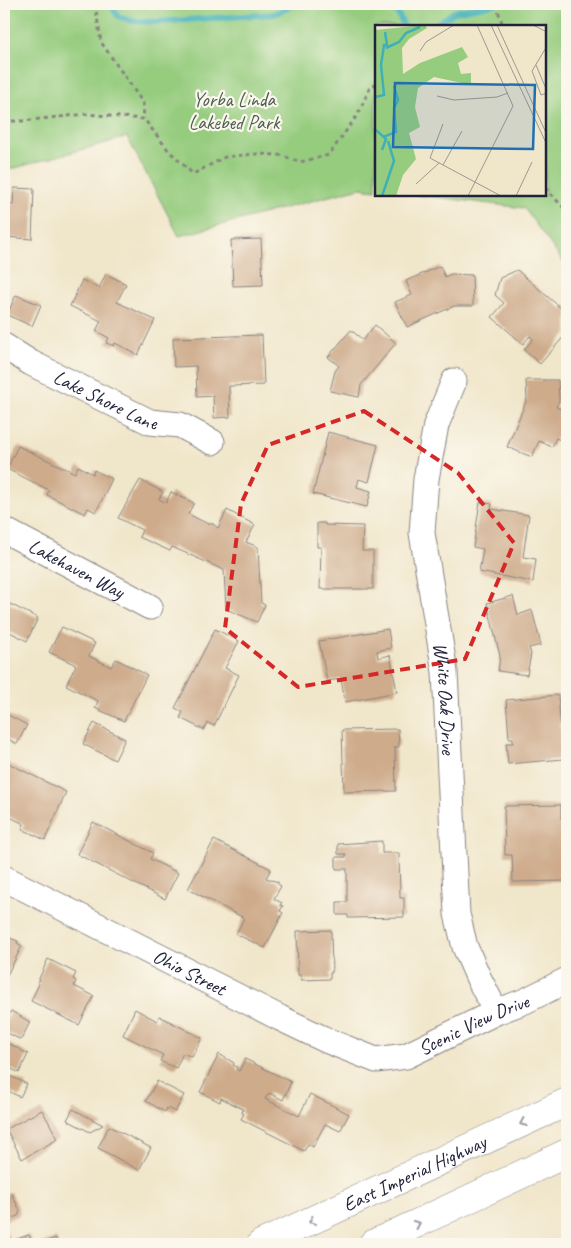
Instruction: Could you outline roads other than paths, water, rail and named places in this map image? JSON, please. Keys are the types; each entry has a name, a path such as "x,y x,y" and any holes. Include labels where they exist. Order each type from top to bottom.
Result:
{"highway":[{"name":"East Imperial Highway","path":"262,1244 567,1102"},
{"path":"373,1244 567,1154"}],"street":[{"name":"Lake Shore Lane","path":"4,346 31,363 150,422 180,426 212,442"},
{"name":"White Oak Drive","path":"454,381 436,425 426,479 422,533 445,672 457,914 465,947 478,979 496,1012"},
{"name":"Lakehaven Way","path":"4,530 150,607"},
{"name":"Ohio Street","path":"4,878 280,1018 328,1041 376,1060"},
{"name":"Scenic View Drive","path":"376,1060 406,1056 567,980"}],"waterway":[{"path":"110,4 118,16 132,21 156,22 274,14 300,4"},
{"path":"393,4 404,25"},
{"path":"435,25 454,12 494,4"}],"park label":[{"name":"Yorba Linda Lakebed Park","path":"234,110"}]}
